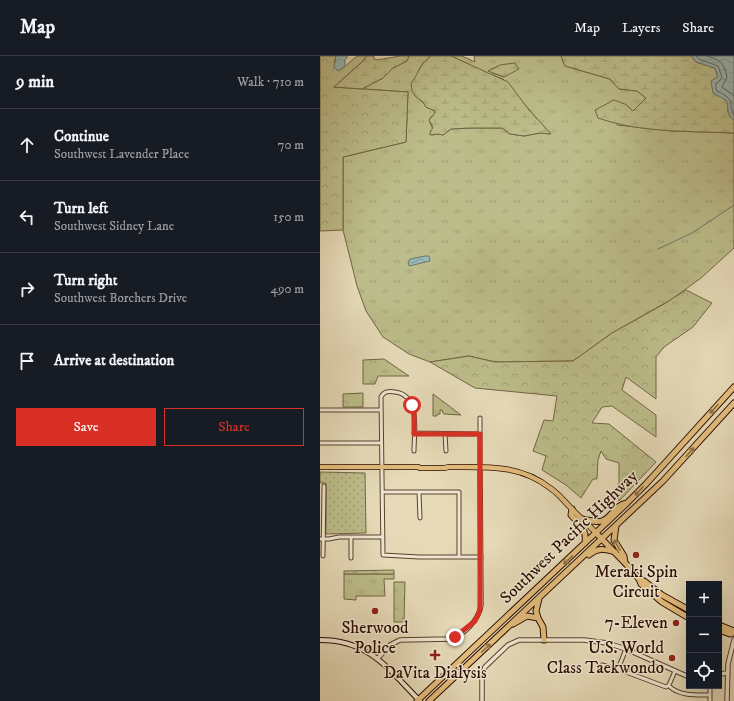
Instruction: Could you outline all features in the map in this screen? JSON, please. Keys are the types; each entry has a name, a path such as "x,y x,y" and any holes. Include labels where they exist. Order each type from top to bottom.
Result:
{"highway":[{"name":"Southwest Pacific Highway","path":"418,701 628,502 734,387"},
{"name":"Southwest Pacific Highway","path":"429,701 663,481 734,403"},
{"path":"582,519 601,522 621,504 628,502"},
{"path":"572,509 571,515 585,530 585,543"},
{"path":"616,525 614,540 624,556 625,563"},
{"path":"596,533 625,563 639,579 641,584 664,603 687,617"},
{"path":"568,571 573,570 597,550 600,549 615,552"},
{"path":"639,579 644,581 662,595 686,608"},
{"path":"539,598 536,610 543,627 544,640"},
{"path":"664,603 686,610"},
{"path":"509,626 527,616 538,618"},
{"path":"722,626 734,632"},
{"path":"722,631 730,634 734,632"}],"main road":[{"path":"320,467 418,467 421,465 433,465 448,467 510,469 534,478 555,492 596,533"},
{"path":"320,640 349,644 378,658 389,668 418,701"}],"street":[{"path":"414,451 414,409 410,401 403,394 392,391 383,393 381,397 383,555 419,558 481,557"},
{"path":"320,410 381,410"},
{"path":"378,658 390,645 398,640 450,639 458,635 478,617 480,610 481,557 480,418"},
{"path":"414,434 480,434"},
{"path":"446,434 446,451"},
{"path":"320,444 381,443"},
{"path":"323,556 321,539 324,486"},
{"path":"382,492 458,492 459,557"},
{"path":"419,492 420,518"},
{"path":"321,539 382,536"},
{"path":"351,537 351,558"},
{"path":"482,701 482,674 485,667 512,642 521,640 593,641 626,649 686,676"},
{"path":"727,701 729,660 734,640"},
{"path":"618,669 626,649"},
{"path":"602,664 664,686 669,686 684,694 710,695"},
{"path":"669,686 675,671"},
{"path":"722,674 728,673"},
{"path":"710,689 710,701"}],"green space":[{"path":"320,56 336,56 334,63 342,69 357,56 367,56 334,87 408,92 406,142 343,157 343,230 320,231"},
{"path":"367,56 374,56 374,59 377,60 409,56 407,61 393,68 383,78 362,89 334,87 362,62"},
{"path":"409,56 431,56 421,66 418,81 421,101 426,107 435,111 430,118 430,123 433,129 430,133 432,135 443,135 451,129 471,128 502,128 510,134 524,136 540,133 550,134 503,79 451,56 462,56 475,62 474,56 561,56 565,66 610,79 619,89 637,91 646,98 633,111 625,104 617,125 672,131 734,133 734,248 701,278 672,299 612,333 573,361 495,362 469,356 430,362 409,354 383,337 366,311 357,286 343,230 343,157 406,142 408,92 362,89 383,78 393,68 407,61","holes":["508,64 504,77 492,73 491,69"]},
{"path":"431,56 451,56 508,82 529,110 551,134 540,133 524,136 510,134 502,128 471,128 451,129 443,135 430,135 433,127 429,120 435,111 426,107 423,102 415,96 411,83 421,66"},
{"path":"561,56 691,56 696,62 715,68 724,99 728,103 728,113 734,120 734,133 648,129 614,123 598,118 595,110 614,100 625,104 633,111 646,98 637,91 619,89 610,79 565,66"},
{"path":"515,63 519,69 504,77 488,71 500,65"},
{"path":"686,290 712,303 693,327 664,347 656,357 656,399 626,377 622,390 656,415 656,437 612,406 602,407 592,423 609,424 656,462 619,501 615,491 619,483 619,463 606,459 601,451 598,460 597,479 593,479 581,498 566,485 542,470 546,456 533,451 544,420 553,421 557,396 475,388 430,362 469,356 495,362 573,361 612,333"},
{"path":"384,359 409,376 378,376 375,384 363,384 363,360"},
{"path":"363,393 363,407 343,407 343,394"},
{"path":"433,394 461,415 444,414 442,410 440,410 440,414 433,416"},
{"path":"320,472 365,473 366,533 326,534 326,483 320,483"},
{"path":"394,570 394,574 344,574 344,571"},
{"path":"344,574 394,574 394,579 384,579 385,596 356,596 356,600 344,599"},
{"path":"394,582 405,582 404,622 394,622"}],"water":[{"path":"336,56 348,56 345,60 345,66 339,71 334,67"},
{"path":"691,56 734,56 734,120 728,113 728,103 713,93 711,81 718,77 715,68 696,62"},
{"path":"429,256 430,261 409,266 408,262 410,259"}],"waterway":[{"path":"658,249 692,233 734,205"}],"place":[{"name":"Meraki Spin Circuit","path":"636,555"},
{"name":"Sherwood Police","path":"375,611"},
{"name":"7-Eleven","path":"676,623"},
{"name":"DaVita Dialysis","path":"435,655"},
{"name":"U.S. World Class Taekwondo","path":"672,658"}],"route":[{"path":"412,405 414,409 414,434 480,434 481,605 479,615 475,621 455,637"}]}
